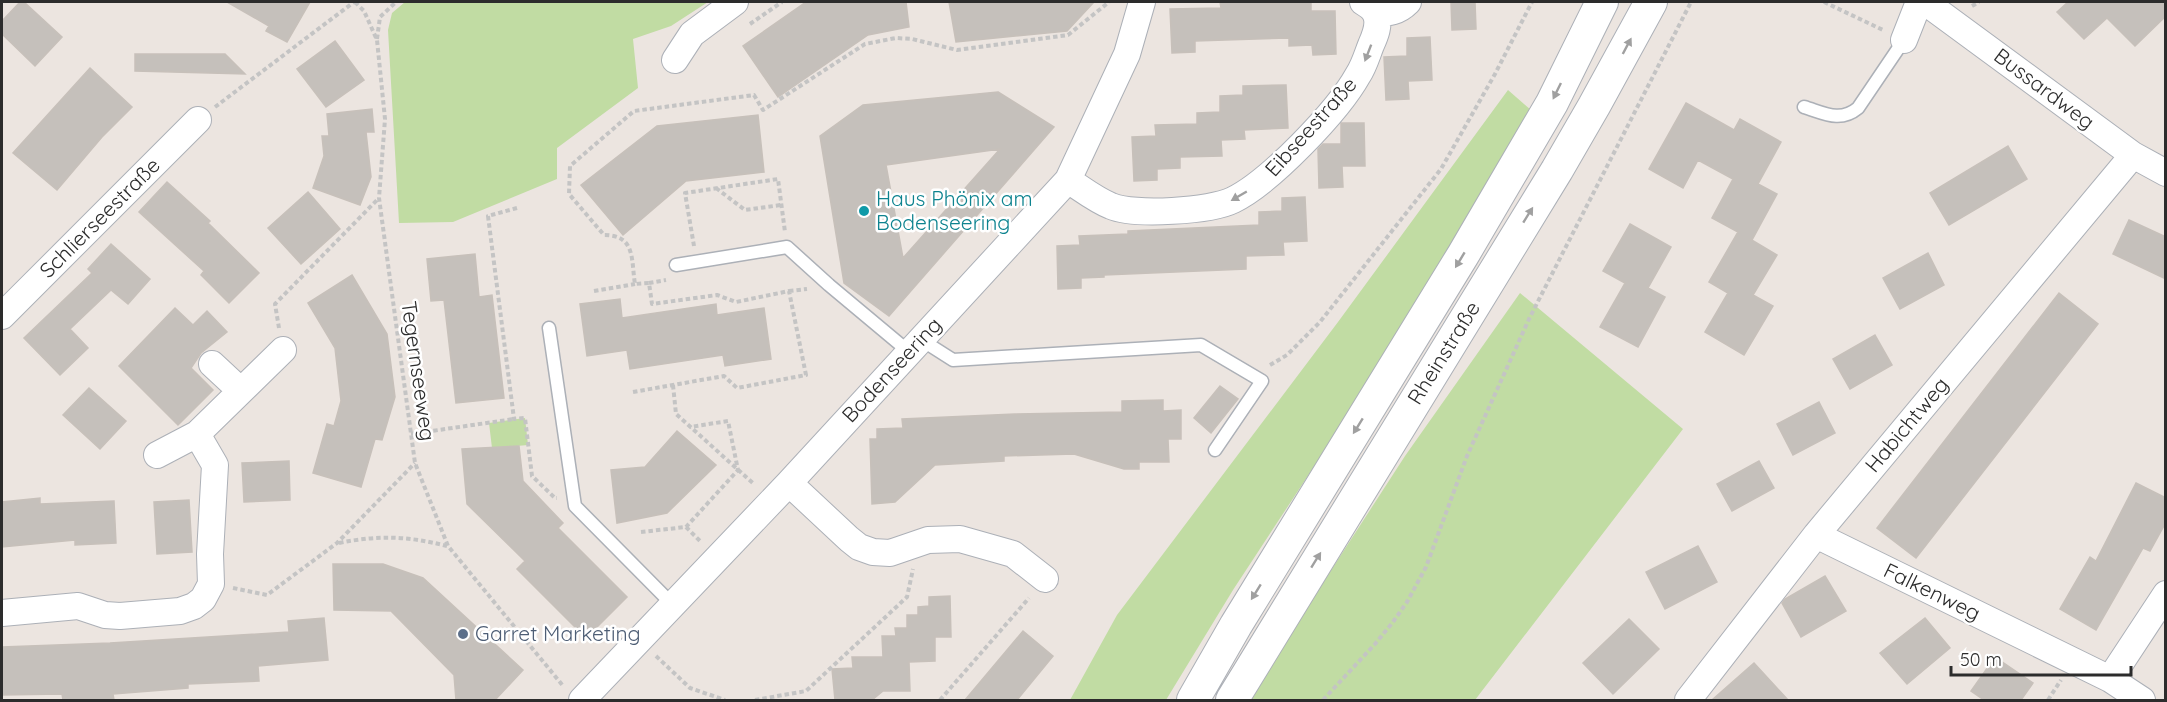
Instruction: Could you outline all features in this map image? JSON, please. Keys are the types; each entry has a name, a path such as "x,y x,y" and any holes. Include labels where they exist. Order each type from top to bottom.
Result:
{"street":[{"path":"675,60 692,34 735,2"},
{"name":"Bodenseering","path":"575,696 640,641 674,606 1068,180 1127,54 1142,2"},
{"name":"Eibseestraße","path":"1369,7 1396,11 1408,2"},
{"path":"1576,53 1586,2"},
{"name":"Rheinstraße","path":"1192,700 1463,255 1552,103 1602,2"},
{"name":"Rheinstraße","path":"1232,700 1563,161 1651,2"},
{"path":"1904,40 1919,2"},
{"name":"Bussardweg","path":"1925,2 2133,155 2166,173"},
{"name":"Eibseestraße","path":"1068,180 1100,201 1124,210 1199,209 1233,200 1262,182 1311,134 1346,94 1358,75 1376,33 1377,23 1369,7"},
{"name":"Schlierseestraße","path":"2,316 198,120"},
{"name":"Habichtweg","path":"1688,700 1816,535 2133,155"},
{"path":"156,455 197,434 283,350"},
{"path":"212,364 241,391"},
{"path":"2,612 70,606 85,607 112,616 180,611 194,606 203,598 211,584 210,554 215,465 197,434"},
{"path":"780,492 859,547 873,552 890,553 928,540 960,539 1013,554 1045,579"},
{"name":"Falkenweg","path":"1816,535 2110,679 2142,700"},
{"path":"2110,679 2166,594"}],"lane":[{"path":"1804,107 1838,117 1850,115 1858,108 1904,40"},
{"path":"676,265 787,247 829,285 914,345 953,360 1201,345 1263,381 1215,450"},
{"path":"549,328 575,507 674,606"}],"path":[{"name":"Tegernseeweg","path":"354,2 364,11 377,40 384,119 379,198 415,463 448,546 575,696"},
{"path":"198,120 354,2"},
{"path":"377,40 380,16 396,2"},
{"path":"749,25 782,2"},
{"path":"635,284 629,244 623,238 604,235 569,194 570,166 634,111 754,95 763,110 865,44 896,38 912,39 957,50 1068,35 1109,2"},
{"path":"1254,376 1287,355 1320,322 1441,169 1495,74 1532,2"},
{"path":"1323,700 1393,622 1426,567 1467,456 1529,319 1691,2"},
{"path":"1824,2 1864,20"},
{"path":"697,262 685,193 778,178 787,247"},
{"path":"716,188 745,210 781,205"},
{"path":"283,350 274,304 379,198"},
{"path":"514,419 488,216 517,208"},
{"path":"594,291 670,280"},
{"path":"633,392 723,376 737,387 806,375 789,291 736,302 717,295 652,304 649,283"},
{"path":"673,385 675,414 738,470 780,492"},
{"path":"411,434 525,418 532,476 555,498"},
{"path":"690,427 728,421 738,470"},
{"path":"211,584 267,595 336,543 415,463"},
{"path":"641,532 686,527 738,470"},
{"path":"336,543 367,537 394,536 448,546"},
{"path":"755,700 806,691 907,597 919,542"},
{"path":"940,700 1045,579"},
{"path":"640,641 690,688 725,700"}],"green space":[{"path":"405,2 708,2 671,26 633,39 638,88 557,148 557,179 453,222 399,223 388,30 392,13"},
{"path":"1508,90 1531,110 1433,285 1233,590 1166,700 1070,700 1117,615 1338,322"},
{"path":"1520,293 1683,429 1475,700 1251,700 1315,595 1405,456"},
{"path":"525,418 528,445 492,448 489,423"}],"building":[{"path":"20,2 24,2 62,37 35,66 2,34 2,21"},
{"path":"227,2 310,2 287,42 266,31 269,26"},
{"path":"806,2 906,2 909,27 868,35 778,97 743,46"},
{"path":"949,2 1094,2 1067,31 956,42"},
{"path":"1220,2 1311,2 1311,11 1335,11 1336,54 1313,55 1312,45 1289,46 1289,38 1195,41 1195,52 1172,53 1170,9 1221,8"},
{"path":"1451,2 1475,2 1476,29 1452,30"},
{"path":"2068,2 2166,2 2166,16 2135,46 2107,18 2084,39 2057,12"},
{"path":"1430,37 1432,80 1408,81 1409,99 1386,100 1384,57 1407,56 1407,38"},
{"path":"335,41 364,80 326,107 297,69"},
{"path":"135,54 225,54 245,74 135,71"},
{"path":"90,68 132,107 102,137 57,190 13,153"},
{"path":"1286,85 1288,128 1244,130 1245,139 1221,140 1222,156 1180,157 1180,168 1157,169 1157,180 1134,181 1132,137 1156,136 1155,125 1197,124 1197,113 1220,112 1220,96 1243,95 1243,86"},
{"name":"Haus Phönix am Bodenseering","path":"998,92 1054,127 889,316 844,283 820,136 863,105","holes":["1000,149 903,258 886,165"]},
{"path":"1686,103 1734,130 1740,119 1781,142 1758,184 1777,194 1752,240 1750,239 1777,255 1753,295 1773,306 1744,355 1705,332 1728,293 1709,282 1738,232 1712,218 1733,179 1698,160 1683,188 1649,169"},
{"path":"372,109 374,132 366,132 371,177 360,205 313,188 324,156 322,136 329,136 327,114"},
{"path":"758,115 764,172 686,181 623,235 581,185 657,126"},
{"path":"1341,123 1364,123 1365,166 1342,166 1343,187 1319,188 1318,149 1323,144 1341,144"},
{"path":"2008,146 2027,179 1949,225 1930,193"},
{"path":"167,182 210,221 208,223 259,273 229,303 201,275 204,271 139,212"},
{"path":"308,192 340,229 301,264 268,228"},
{"path":"1305,197 1307,241 1283,242 1284,255 1246,256 1246,269 1104,275 1104,277 1081,278 1081,288 1058,289 1057,246 1080,245 1079,236 1128,234 1128,231 1259,225 1259,212 1282,211 1282,198"},
{"path":"2129,220 2166,237 2166,279 2113,254"},
{"path":"1630,224 1671,247 1648,288 1665,297 1638,347 1600,327 1625,283 1603,271"},
{"path":"111,244 150,279 128,304 111,290 70,329 88,348 60,375 24,338 92,273 88,269"},
{"path":"1928,253 1944,285 1900,309 1883,278"},
{"path":"475,254 479,297 492,295 504,398 456,403 444,300 431,301 427,259"},
{"path":"352,275 387,334 395,397 382,440 375,439 361,487 313,473 327,424 334,426 341,401 335,348 308,303"},
{"path":"2059,293 2098,324 1916,558 1877,528"},
{"path":"620,299 622,318 716,304 717,315 764,308 771,359 725,366 723,355 630,369 627,350 587,356 580,304"},
{"path":"175,308 193,325 207,311 227,332 201,353 191,368 213,390 178,425 119,366"},
{"path":"1875,335 1892,365 1850,389 1833,359"},
{"path":"1220,386 1238,399 1211,433 1194,418"},
{"path":"89,388 126,421 100,449 63,415"},
{"path":"1163,400 1163,411 1181,410 1181,439 1168,439 1169,462 1139,462 1139,469 1124,469 1074,454 1004,456 1004,461 935,465 895,502 872,504 870,439 877,439 877,429 903,428 902,419 1122,412 1122,401"},
{"path":"1819,402 1835,433 1793,455 1777,424"},
{"path":"677,431 716,465 667,513 617,523 611,470 645,467"},
{"path":"519,446 523,481 563,523 558,528 627,597 586,638 517,569 525,561 467,504 462,449"},
{"path":"289,461 290,500 244,502 242,463"},
{"path":"1759,461 1774,488 1732,511 1717,484"},
{"path":"2136,483 2166,498 2166,522 2150,551 2143,548 2096,630 2060,609 2090,557 2096,561"},
{"path":"40,498 40,504 114,501 116,543 75,545 75,540 2,547 2,502"},
{"path":"189,500 192,552 157,554 154,502"},
{"path":"1698,546 1717,582 1665,609 1646,572"},
{"path":"333,564 383,564 423,578 523,670 495,700 456,700 454,675 391,611 334,610"},
{"path":"1825,576 1846,611 1801,637 1782,603"},
{"path":"950,596 951,637 935,637 935,661 909,662 910,691 883,691 872,700 835,700 832,669 853,668 852,657 883,657 882,636 896,636 895,628 907,628 907,615 918,615 918,607 929,606 929,597"},
{"path":"324,618 328,660 258,666 259,681 188,684 188,688 113,694 114,700 63,700 62,694 2,695 2,647 289,632 288,621"},
{"path":"1925,618 1950,648 1907,684 1880,653"},
{"path":"1629,619 1659,649 1613,694 1583,663"},
{"path":"1023,631 1053,656 1017,700 965,700"},
{"path":"1995,657 2033,683 2021,700 1984,700 1971,691"},
{"path":"1754,663 1788,700 1712,700"}],"place":[{"name":"Haus Phönix am Bodenseering","path":"864,211"},
{"name":"Garret Marketing","path":"463,634"}]}
